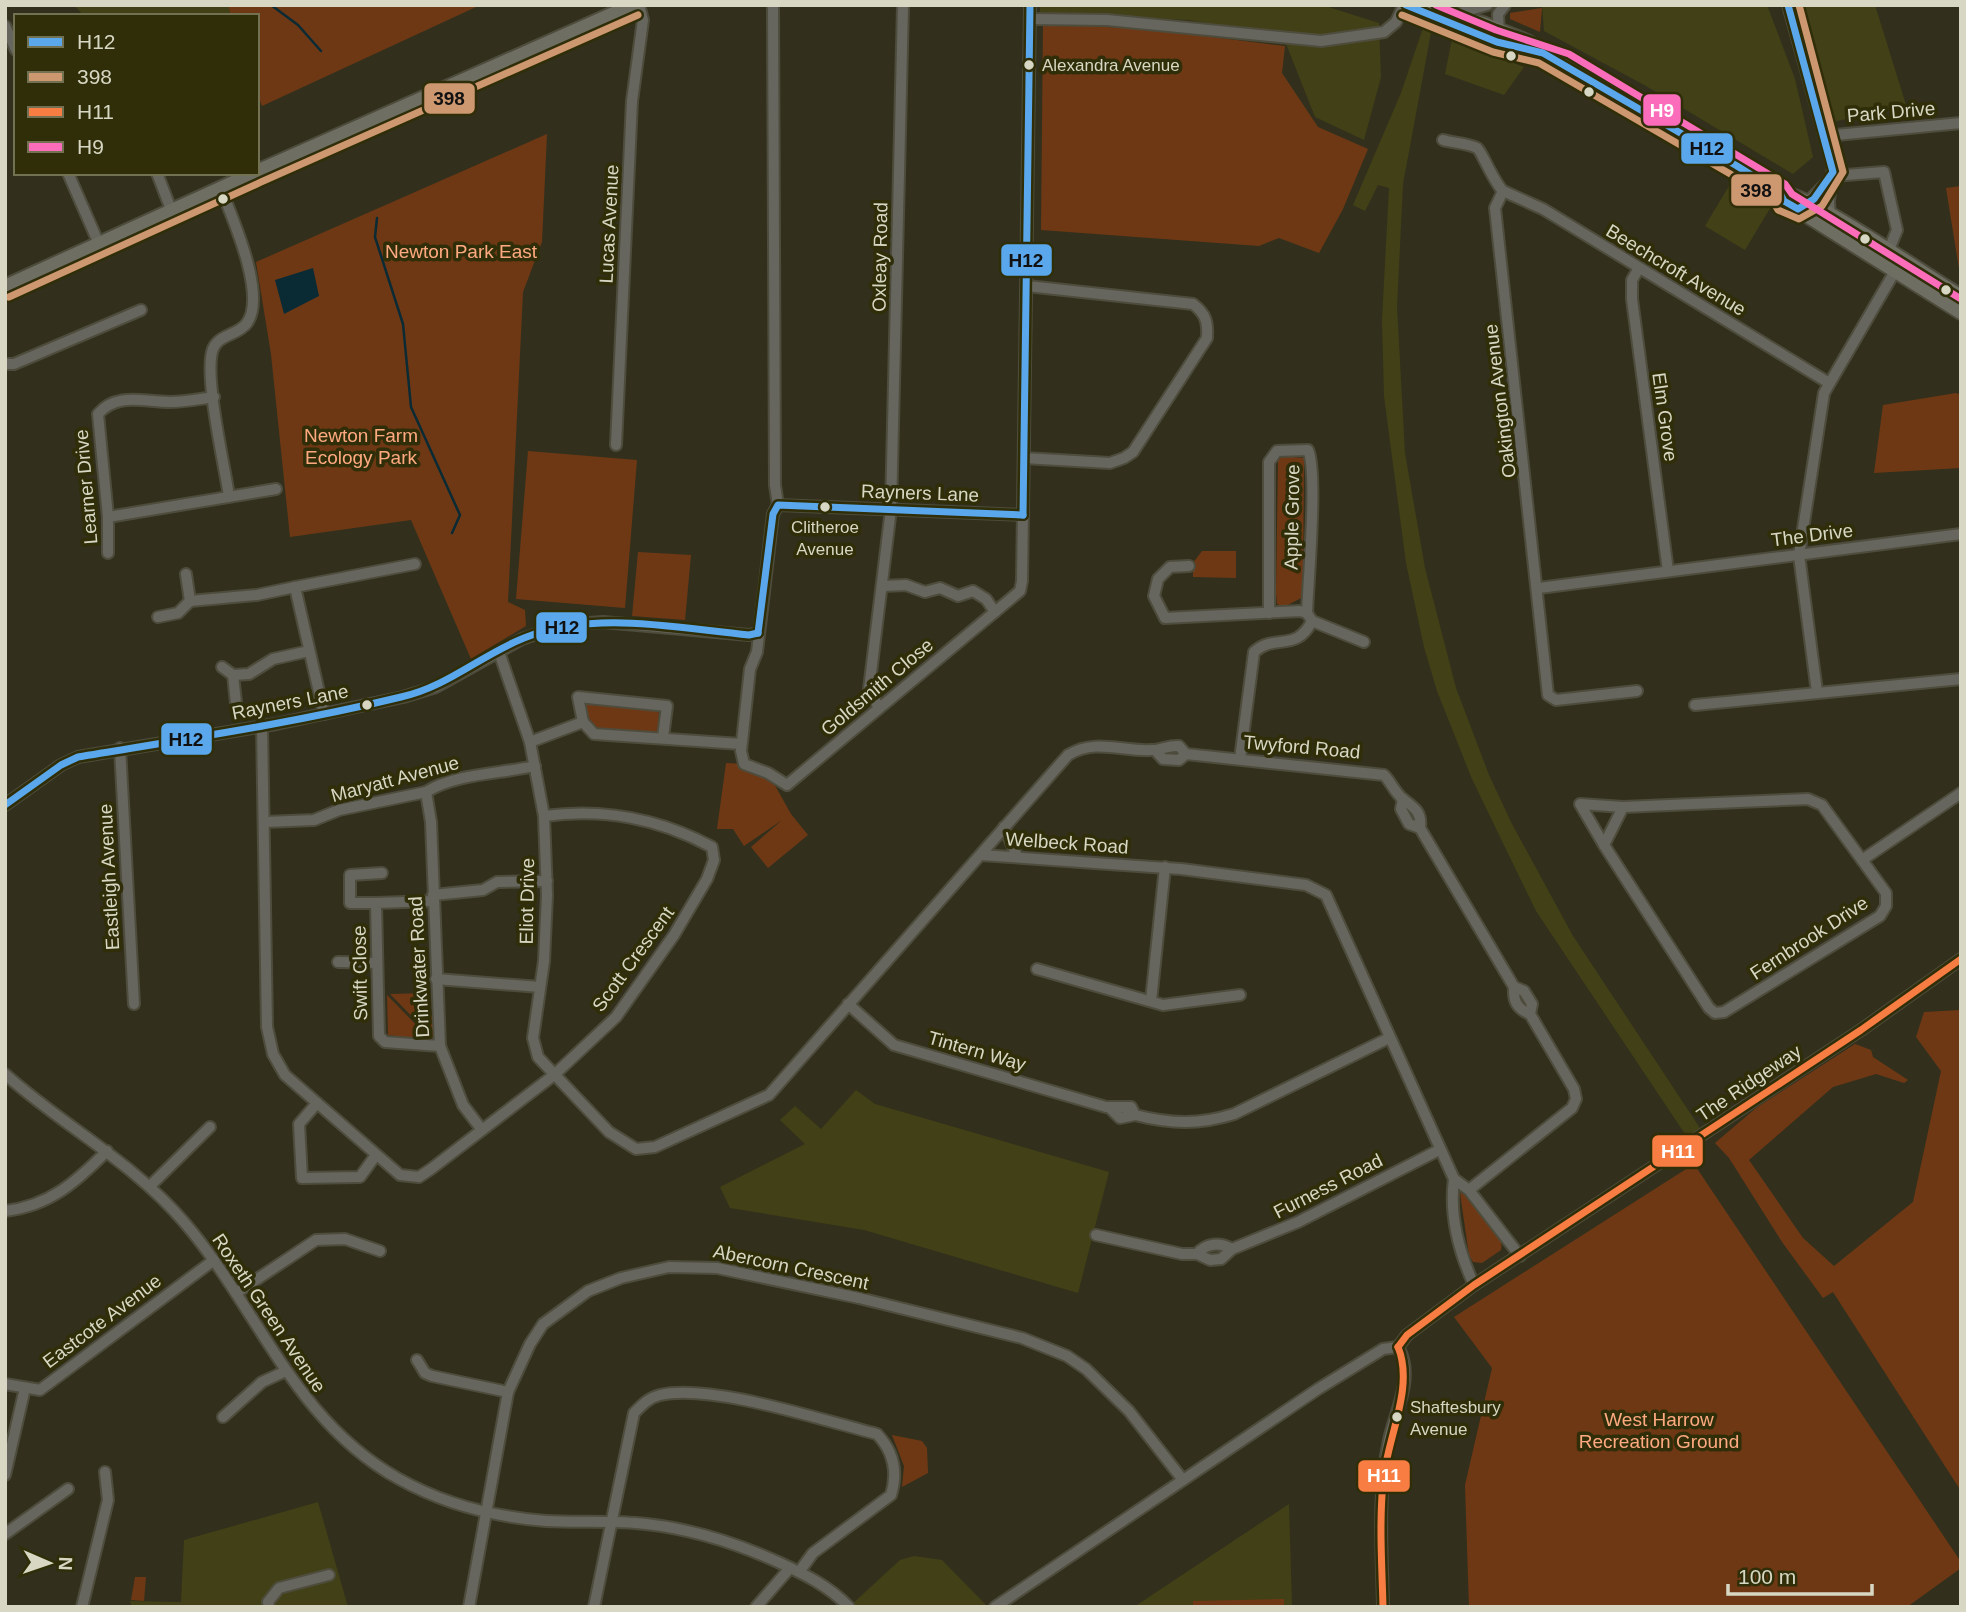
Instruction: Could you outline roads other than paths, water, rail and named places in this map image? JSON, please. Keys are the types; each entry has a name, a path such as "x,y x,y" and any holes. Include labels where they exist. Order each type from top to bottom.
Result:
{"main road":[{"path":"259,172 636,5"},
{"path":"1405,5 1498,29 1543,53 1780,193 1789,194 1803,207 1898,266 1961,312"},
{"path":"1444,15 1448,24 1543,53"},
{"path":"5,287 252,175"},
{"path":"1803,207 1830,217 1888,252 1898,266 1961,297"}],"street":[{"name":"Lucas Avenue","path":"616,445 632,101 643,20 636,5"},
{"path":"663,737 667,706 578,697 583,722 594,734 741,744 750,669 757,652 773,514 778,505 775,485 773,5"},
{"name":"Oxleay Road","path":"879,708 869,690 891,509 903,5"},
{"path":"1023,515 1030,5"},
{"path":"1030,19 1107,20 1275,39 1322,41 1384,32 1396,22 1405,5"},
{"path":"1444,15 1486,5"},
{"path":"1505,5 1499,11 1498,29 1505,43"},
{"path":"1788,5 1825,136 1833,176 1830,217"},
{"path":"5,26 14,46"},
{"name":"Park Drive","path":"1825,136 1961,123"},
{"path":"1443,140 1476,147 1503,191"},
{"path":"1803,207 1833,176 1884,172 1897,230 1888,252"},
{"path":"69,175 99,244"},
{"path":"158,175 172,212"},
{"path":"221,189 244,247 253,308 247,323 218,340 212,350 214,397 229,496"},
{"name":"Beechcroft Avenue","path":"1503,191 1543,209 1829,383"},
{"name":"Oakington Avenue","path":"1503,191 1495,208 1539,588 1548,695 1556,700 1637,691"},
{"path":"1817,692 1799,555 1824,393 1898,266"},
{"name":"Elm Grove","path":"1639,268 1632,280 1632,299 1668,571"},
{"path":"1024,458 1110,463 1133,452 1207,338 1208,323 1203,312 1193,304 1027,286"},
{"path":"5,364 14,364 141,310"},
{"name":"Learner Drive","path":"108,553 108,517 97,429 98,414 107,404 119,400 171,402 214,397"},
{"name":"Apple Grove","path":"1269,613 1269,462 1277,451 1302,449 1308,450 1311,455 1309,617"},
{"path":"108,517 276,489"},
{"name":"Rayners Lane","path":"778,505 1023,515"},
{"name":"Goldsmith Close","path":"741,744 744,764 768,773 787,785 1017,595 1022,586 1023,515"},
{"name":"The Drive","path":"1539,588 1961,534"},
{"path":"158,617 178,613 190,601 257,595 415,564"},
{"path":"1189,566 1170,567 1158,579 1154,596 1165,618 1300,611 1364,642"},
{"path":"186,574 190,601"},
{"path":"883,586 905,585 922,592 940,588 958,596 973,591 986,599 993,613"},
{"path":"295,587 324,714"},
{"path":"1240,759 1254,652 1262,645 1294,641 1302,636 1309,617"},
{"name":"Rayners Lane","path":"5,805 61,765 78,757 324,714 436,687 543,630 581,623 749,635 758,633"},
{"path":"222,667 233,675 249,674 272,659 309,651"},
{"name":"Eliot Drive","path":"499,652 530,742 544,816 547,881 540,987 533,1038 538,1057 555,1075"},
{"path":"233,675 236,703"},
{"path":"1695,705 1961,679"},
{"path":"530,742 583,722"},
{"name":"Scott Crescent","path":"262,726 267,1027 273,1054 285,1075 400,1175 419,1177 555,1075 616,1017 674,935 707,878 714,860 712,847 653,822 582,811 544,816"},
{"name":"Twyford Road","path":"981,855 1068,755 1080,747 1096,744 1155,750 1163,759 1179,760 1186,754 1374,772 1392,782 1402,799 1401,809 1409,824 1420,828 1514,987 1513,998 1521,1010 1530,1014 1574,1089 1576,1099 1572,1108 1469,1190"},
{"name":"Eastleigh Avenue","path":"120,748 134,1004"},
{"name":"Maryatt Avenue","path":"265,822 314,820 339,810 426,792 436,786 535,766"},
{"name":"Drinkwater Road","path":"426,792 431,821 440,1046 463,1105 482,1130"},
{"path":"1862,860 1961,793"},
{"name":"Fernbrook Drive","path":"1808,799 1822,805 1886,893 1886,906 1880,916 1724,1012 1715,1013 1709,1008 1580,804 1623,807 1808,799"},
{"path":"1604,845 1623,807"},
{"path":"1004,827 1017,856"},
{"name":"Welbeck Road","path":"555,1075 609,1132 636,1149 654,1147 769,1095 981,855 1165,867 1317,888 1326,895 1454,1180 1469,1190 1520,1256"},
{"path":"1151,1001 1165,867"},
{"path":"376,903 350,904 349,875 382,873"},
{"name":"Swift Close","path":"440,1046 385,1042 379,1036 376,903 483,890 497,882 547,881"},
{"name":"The Ridgeway","path":"1520,1256 1861,1030 1961,959"},
{"path":"338,962 377,963"},
{"path":"1037,969 1172,1006 1240,995"},
{"path":"436,979 540,987"},
{"name":"Tintern Way","path":"848,1004 894,1045 1109,1107 1120,1118 1135,1115 1179,1124 1209,1122 1234,1114 1389,1038"},
{"name":"Roxeth Green Avenue","path":"5,1074 39,1104 151,1185 214,1261 286,1371 340,1437 369,1461 424,1492 487,1512 548,1521 612,1521 681,1529 728,1542 823,1585 849,1607"},
{"path":"317,1103 299,1124 302,1178 360,1177 376,1155"},
{"path":"151,1185 210,1127"},
{"name":"Furness Road","path":"1096,1235 1182,1254 1197,1254 1210,1261 1220,1259 1232,1249 1298,1222 1439,1150"},
{"path":"5,1210 41,1203 71,1186 107,1151"},
{"name":"Welbeck Road","path":"1454,1180 1451,1198 1455,1229 1463,1260 1474,1285"},
{"path":"236,1293 316,1240 345,1239 380,1251"},
{"path":"995,1607 1362,1362 1383,1349 1398,1347 1407,1335 1474,1285 1520,1256"},
{"name":"Eastcote Avenue","path":"5,1384 40,1390 214,1261"},
{"name":"Abercorn Crescent","path":"469,1607 508,1392 530,1344 543,1324 588,1291 621,1278 669,1267 717,1268 859,1298 1022,1338 1067,1356 1086,1369 1129,1411 1183,1480"},
{"path":"1383,1607 1381,1482 1389,1440 1407,1377 1406,1360 1398,1347"},
{"path":"416,1360 425,1373 432,1376 508,1392"},
{"path":"223,1416 261,1382 286,1371"},
{"path":"5,1475 25,1388"},
{"path":"594,1607 634,1413 647,1400 659,1395 721,1397 877,1434 887,1445 894,1464 895,1482 891,1495 813,1553 756,1607"},
{"path":"82,1607 108,1500 105,1472"},
{"path":"5,1534 68,1489"},
{"path":"269,1607 268,1602 279,1588 329,1575"}],"water":[{"path":"313,268 319,296 284,314 275,280"}],"waterway":[{"path":"271,5 298,25 321,51"},
{"path":"377,218 375,237 403,324 411,407 460,515 452,533"}],"place":[{"name":"Alexandra Avenue","path":"1029,65"},
{"name":"Clitheroe Avenue","path":"825,507"},
{"name":"Shaftesbury Avenue","path":"1397,1417"}],"park label":[{"name":"Newton Park East","path":"461,251"},
{"name":"Newton Farm Ecology Park","path":"361,446"},
{"name":"West Harrow Recreation Ground","path":"1659,1430"}]}
